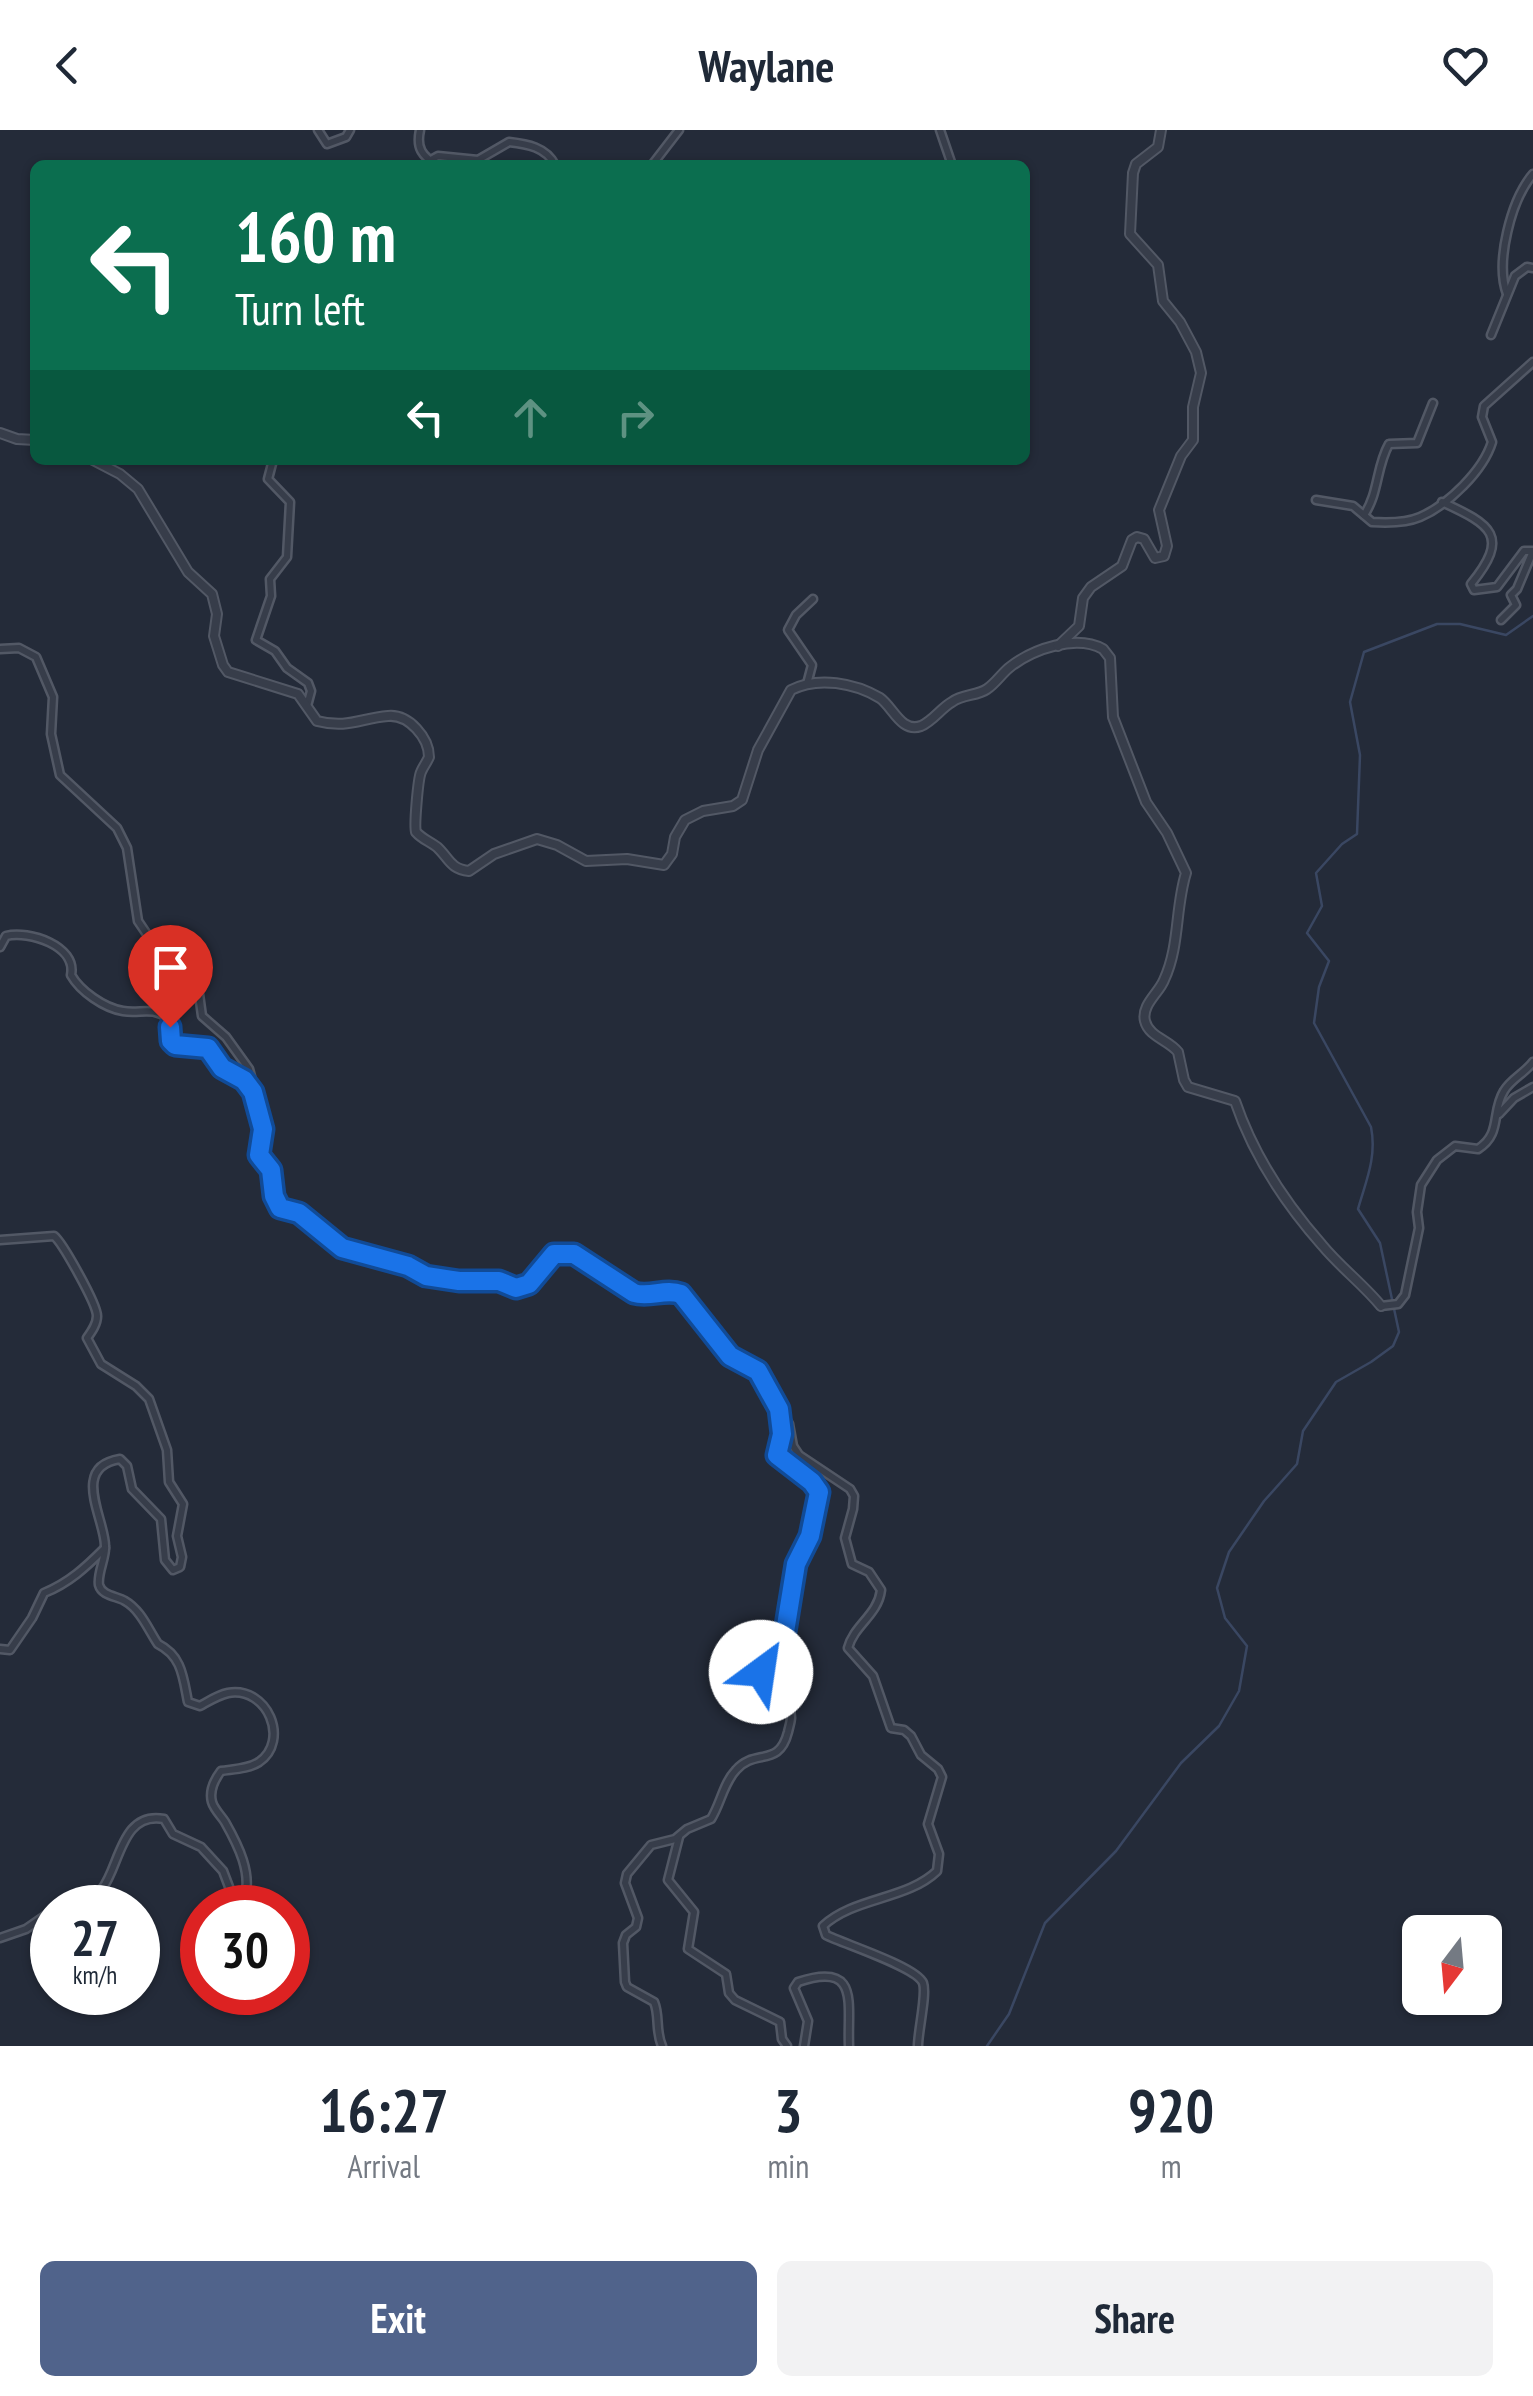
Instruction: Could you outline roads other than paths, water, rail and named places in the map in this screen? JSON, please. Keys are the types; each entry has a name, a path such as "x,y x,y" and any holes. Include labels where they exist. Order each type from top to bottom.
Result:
{"street":[{"path":"318,130 327,144 346,137 350,130"},
{"path":"420,130 420,150 430,160"},
{"path":"656,160 679,130"},
{"path":"940,130 950,160"},
{"path":"1058,646 1079,626 1083,598 1093,585 1122,566 1132,540 1144,538 1155,558 1164,556 1167,546 1158,510 1195,433 1193,407 1201,373 1199,362 1180,322 1163,301 1158,265 1130,234 1132,173 1136,164 1158,147 1160,130"},
{"path":"435,160 438,156 478,160 509,142 541,150 552,160"},
{"path":"1506,294 1502,253 1516,205 1533,174"},
{"path":"1491,335 1516,276 1527,267 1533,268"},
{"path":"1316,500 1353,506 1372,522 1420,517 1477,469 1491,448 1492,436 1482,417 1484,406 1533,362"},
{"path":"1364,515 1375,496 1389,444 1417,443 1433,403"},
{"path":"0,433 30,440"},
{"path":"103,465 138,489 188,572 212,594 217,614 214,636 228,672 298,694 318,720 325,723 356,724 398,717 423,736 429,757 418,778 418,808 413,823 416,832 457,869 469,871 494,854 537,839 586,861 626,859 657,865 670,860 684,820 742,800 758,750 784,700 791,690 807,684 830,683 858,689 883,700 904,724 922,726 957,698 986,690 1025,657 1058,646 1092,644 1107,652 1113,717 1146,802 1185,865 1172,955 1165,979 1146,1008 1146,1022 1152,1033 1178,1052 1188,1087 1235,1101 1243,1129 1283,1196 1308,1230 1381,1306 1398,1304 1405,1295 1419,1228 1418,1202 1428,1173 1455,1146 1478,1149 1489,1142 1504,1092 1533,1062"},
{"path":"271,465 268,478 290,502 290,523 286,557 270,579 271,596 256,640 275,651 287,668 308,683 311,691 307,706"},
{"path":"1442,502 1490,531 1493,540 1488,564 1471,584 1474,590 1497,587 1524,551 1533,552 1511,595 1516,605 1514,611 1502,620"},
{"path":"807,684 812,666 788,634 796,615 812,599"},
{"path":"0,649 27,650 40,664 52,697 51,734 60,775 117,828 127,848 135,916 165,961 181,968 192,980 202,1016 226,1037 253,1077 263,1129 259,1155 271,1170 280,1208 299,1213 342,1248 408,1266 426,1276 499,1281 516,1288 529,1284 554,1254 564,1252 574,1254 634,1293 644,1296 676,1291 718,1336 730,1356 758,1371 789,1424 793,1446 799,1454 854,1496 845,1538 852,1564 869,1572 881,1590 878,1607 854,1634 848,1648 873,1676 891,1728 911,1736 921,1755 942,1777 928,1824 939,1854 938,1871 920,1883 876,1899 823,1926 826,1935 839,1943 874,1953 914,1972 922,1981 918,2046"},
{"path":"0,947 6,936 19,933 62,950 72,964 70,976 87,993 116,1009 151,1008 166,1016 171,1041 177,1046 208,1048 222,1068 248,1084 256,1101"},
{"path":"1498,1114 1533,1087"},
{"path":"0,1240 43,1236 60,1239 97,1310 96,1325 88,1338 96,1360 145,1394 167,1450 168,1482 182,1504 177,1536 180,1567 173,1570 166,1563 161,1519 132,1489 127,1466 114,1459 102,1468 92,1492 106,1547 100,1585 103,1592 130,1604 152,1630 158,1644 177,1658 188,1702 200,1706 231,1692 258,1698 269,1713 272,1736 264,1758 247,1768 221,1771 212,1788 212,1804 231,1834 246,1870 248,1886 244,1900 234,1900 229,1895 223,1870 204,1850 173,1834 164,1819 156,1817 128,1832 103,1885"},
{"path":"662,2046 654,2002 625,1982 624,1943 626,1935 636,1928 638,1918 625,1880 650,1845 675,1840 711,1819 733,1773 747,1760 774,1755 784,1745 790,1725 790,1711 764,1680 762,1667 784,1638 796,1564 810,1536 819,1492 777,1455 782,1434 779,1409"},
{"path":"0,1649 10,1650 44,1592 58,1588 88,1568 106,1547"},
{"path":"679,1836 668,1880 694,1912 688,1949 726,1974 729,1992 735,2000 780,2022 787,2046"},
{"path":"0,1938 30,1925"},
{"path":"804,2046 808,2021 794,1988 798,1982 825,1976 840,1981 848,1990 849,2046"}],"waterway":[{"path":"987,2046 1009,2014 1045,1923 1116,1851 1181,1763 1219,1726 1239,1691 1247,1646 1225,1618 1217,1588 1229,1552 1264,1501 1297,1464 1303,1431 1336,1382 1393,1346 1399,1332 1380,1243 1358,1209 1372,1159 1371,1127 1314,1023 1319,987 1329,961 1307,933 1322,906 1316,873 1342,844 1357,834 1360,755 1350,702 1364,652 1437,624 1460,624 1506,635 1533,616"}]}
